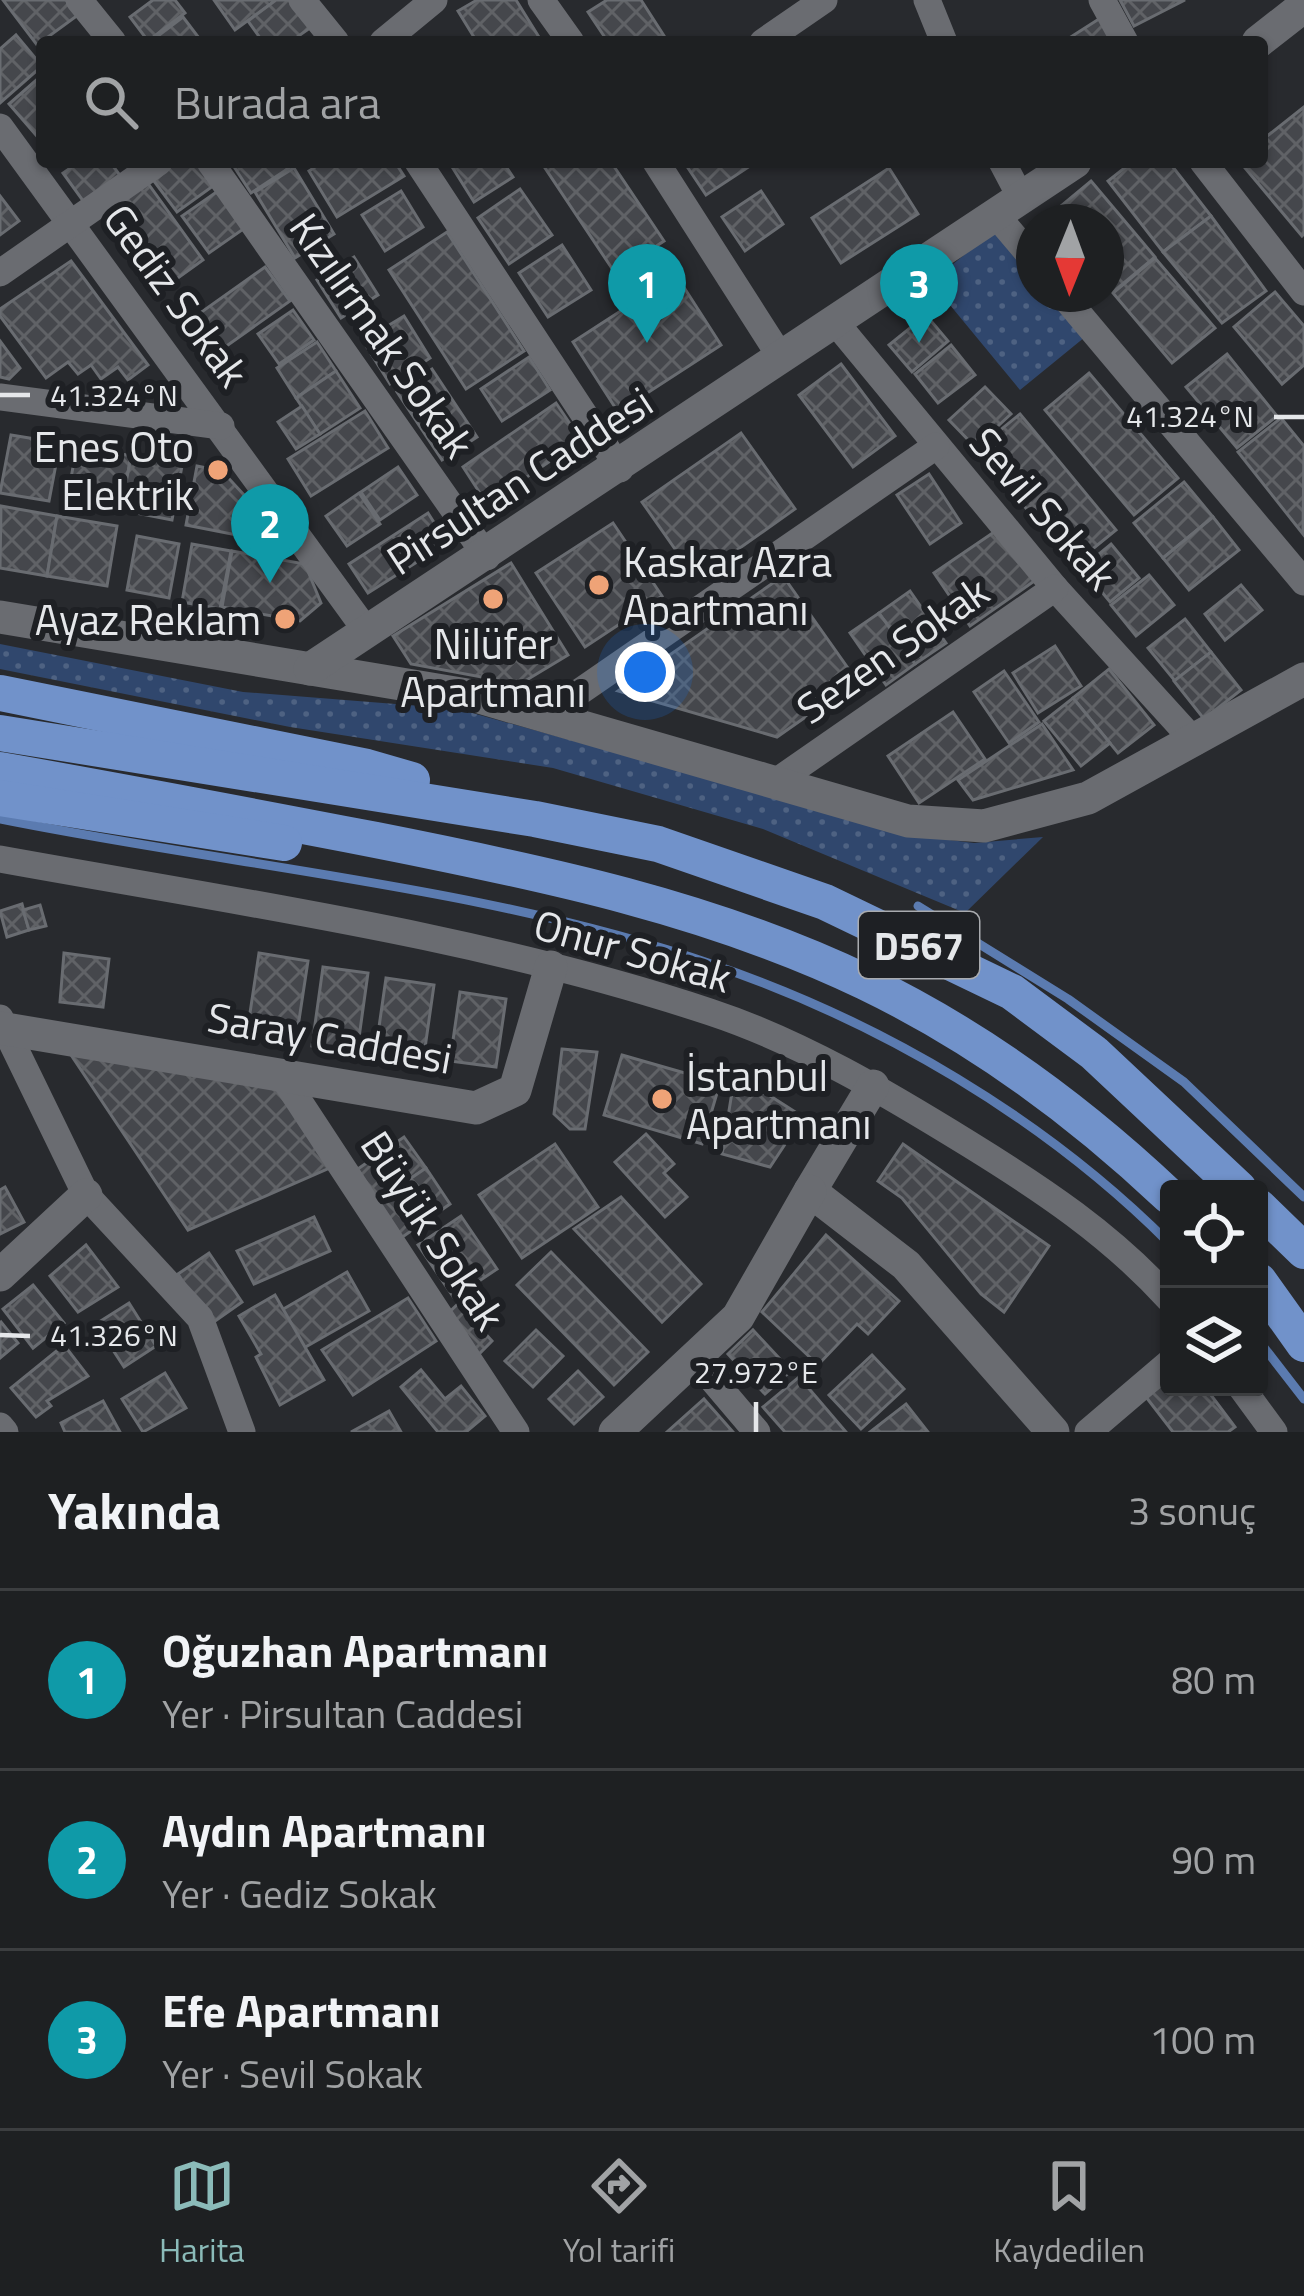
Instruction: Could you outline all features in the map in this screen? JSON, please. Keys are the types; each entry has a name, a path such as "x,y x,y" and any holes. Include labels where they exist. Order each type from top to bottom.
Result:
{"highway":[{"path":"0,693 367,766 536,819"},
{"name":"D567","path":"0,733 536,819 658,844 826,902 1012,992 1094,1053 1230,1180"},
{"name":"D567","path":"0,770 538,872 666,906 865,982 938,1021 1088,1120 1160,1188"},
{"path":"0,798 200,834 538,872"},
{"path":"1268,1216 1304,1251"},
{"path":"1264,1288 1304,1344"}],"street":[{"path":"79,0 108,36"},
{"path":"302,0 331,36"},
{"path":"390,36 434,0"},
{"path":"541,0 567,36"},
{"path":"772,36 824,0"},
{"path":"927,0 942,36"},
{"path":"1102,0 1122,36"},
{"path":"1266,36 1304,6"},
{"name":"Gediz Sokak","path":"0,127 368,633"},
{"path":"0,272 74,226 151,168"},
{"name":"Kızılırmak Sokak","path":"214,168 487,556"},
{"path":"422,168 620,469"},
{"path":"660,168 782,359"},
{"path":"1003,168 1008,207 1016,223"},
{"name":"Pirsultan Caddesi","path":"310,669 620,469 1066,168"},
{"path":"1208,168 1304,292"},
{"path":"1077,312 1304,582"},
{"name":"Sevil Sokak","path":"836,323 1055,588 1195,742"},
{"path":"0,397 221,426"},
{"path":"546,715 935,446"},
{"name":"Sezen Sokak","path":"777,781 1055,588"},
{"path":"0,617 479,697 908,821 984,826 1088,798 1304,679"},
{"name":"Onur Sokak","path":"0,859 393,931 551,967 714,1013 873,1086 1052,1194 1137,1264 1160,1289"},
{"name":"Saray Caddesi","path":"1,1025 476,1108 515,1090 551,967"},
{"path":"1,1025 86,1195 200,1318 242,1432"},
{"name":"Büyük Sokak","path":"281,1074 516,1432"},
{"path":"615,1432 738,1317 873,1086"},
{"path":"810,1192 906,1264 1053,1432"},
{"path":"0,1275 86,1195"},
{"path":"695,1359 757,1432"},
{"path":"1088,1432 1160,1371"},
{"path":"1248,1396 1274,1432"}],"shaded area":[{"path":"996,229 1016,253 1016,312 1064,312 1085,337 1020,390 931,282"},
{"path":"0,644 243,692 458,709 917,836 974,843 1043,837 965,913 763,829 553,768 290,727 0,669"}],"building":[{"path":"3,0 66,0 78,15 49,36 36,36 36,44"},
{"path":"153,0 175,0 185,13 155,36 144,36 130,17"},
{"path":"214,0 276,0 235,30"},
{"path":"276,0 290,0 310,28 299,36 259,36 248,21"},
{"path":"477,0 516,0 538,36 473,36 458,11"},
{"path":"607,0 641,0 664,36 604,36 588,12"},
{"path":"1120,0 1185,0 1134,26"},
{"path":"183,17 197,36 158,36"},
{"path":"1102,17 1114,36 1072,36"},
{"path":"16,35 36,59 36,71 0,103 0,49"},
{"path":"36,80 36,135 9,104"},
{"path":"1304,107 1302,236 1245,168 1268,168 1268,135"},
{"path":"70,168 114,168 122,178 86,205 63,173"},
{"path":"155,168 210,168 220,181 177,212 148,173"},
{"path":"235,168 289,168 251,193"},
{"path":"294,168 334,234 295,258 255,192"},
{"path":"399,168 404,176 337,217 309,171"},
{"path":"453,168 507,168 513,177 474,202"},
{"path":"545,168 615,168 664,241 615,273"},
{"path":"688,168 747,168 706,195"},
{"path":"889,168 918,214 841,263 812,218"},
{"path":"1124,168 1174,168 1211,216 1163,252 1108,181"},
{"path":"1091,181 1110,204 1063,204"},
{"path":"147,182 203,260 164,288 108,209"},
{"path":"225,186 252,223 209,253 182,216"},
{"path":"520,189 552,235 509,264 478,218"},
{"path":"401,191 423,227 385,251 362,215"},
{"path":"761,191 783,224 745,251 722,217"},
{"path":"0,196 19,221 0,235"},
{"path":"1211,216 1266,291 1222,323 1163,252"},
{"path":"1124,220 1155,257 1124,283"},
{"path":"447,232 524,351 466,389 389,270"},
{"path":"562,245 591,290 548,317 519,273"},
{"path":"354,257 378,295 341,318 317,280"},
{"path":"1155,258 1215,328 1172,363 1124,306 1124,284"},
{"path":"71,261 148,365 128,380 118,367 101,379 91,365 78,374 68,362 46,378 0,316 0,309"},
{"path":"265,267 290,301 211,357 186,323"},
{"path":"676,275 721,345 618,412 573,342"},
{"path":"1275,292 1304,326 1304,365 1282,384 1234,327"},
{"path":"293,310 314,340 279,364 258,334"},
{"path":"926,315 948,341 912,372 889,345"},
{"path":"404,316 430,358 390,384 363,341"},
{"path":"0,341 20,368 9,379 0,377"},
{"path":"317,342 336,371 296,398 277,368"},
{"path":"951,345 975,375 938,403 915,374"},
{"path":"1227,354 1277,416 1237,448 1186,387"},
{"path":"529,357 550,390 502,421 481,389"},
{"path":"841,364 895,436 853,467 799,395"},
{"path":"432,369 477,437 442,460 397,392"},
{"path":"336,371 360,408 320,434 296,398"},
{"path":"1089,373 1178,478 1134,515 1045,410"},
{"path":"985,387 1011,414 975,447 949,420"},
{"path":"556,403 581,440 487,504 463,467"},
{"path":"302,406 320,434 296,449 278,422"},
{"path":"365,411 388,448 311,496 288,459"},
{"path":"1020,414 1116,530 1073,565 977,449"},
{"path":"1281,418 1304,446 1303,534 1238,452"},
{"path":"741,433 795,509 696,579 642,502"},
{"path":"11,435 60,443 49,501 0,493"},
{"path":"77,445 131,456 121,510 67,500"},
{"path":"131,456 182,466 172,520 121,510"},
{"path":"197,466 222,471 277,531 268,541 186,525"},
{"path":"398,467 417,495 380,520 361,492"},
{"path":"929,474 961,523 930,544 897,495"},
{"path":"1184,482 1213,517 1163,558 1134,523"},
{"path":"359,493 380,524 347,546 326,516"},
{"path":"1,506 57,516 47,576 0,568"},
{"path":"428,513 447,543 368,593 349,564"},
{"path":"57,516 117,526 107,586 47,576"},
{"path":"1213,517 1239,550 1189,590 1163,558"},
{"name":"Kaskar Azra Apartmanı","path":"613,523 662,596 585,647 536,573"},
{"path":"1000,528 1040,577 970,626 934,573"},
{"path":"137,536 179,544 169,598 127,590"},
{"path":"192,544 231,551 220,609 182,602"},
{"path":"1111,544 1139,578 1110,602 1082,568"},
{"path":"232,551 305,564 321,603 300,621 222,607"},
{"name":"Nilüfer Apartmanı","path":"511,563 568,655 520,684 411,664 393,636"},
{"path":"1149,575 1174,605 1136,636 1111,605"},
{"path":"783,576 857,681 777,737 618,691"},
{"path":"1241,585 1262,610 1225,640 1205,614"},
{"path":"910,591 946,643 915,664 879,613"},
{"path":"879,613 915,664 886,685 850,633"},
{"path":"1185,619 1211,652 1175,681 1148,648"},
{"path":"1055,646 1081,686 1038,713 1013,673"},
{"path":"1211,652 1241,690 1204,719 1174,681"},
{"path":"1109,669 1154,725 1118,753 1073,698"},
{"path":"1004,671 1039,722 1009,743 974,692"},
{"path":"1073,698 1110,743 1081,766 1044,721"},
{"path":"953,712 985,759 919,803 888,756"},
{"path":"1042,724 1073,770 973,800 958,780"},
{"path":"22,904 29,930 7,937 0,911"},
{"path":"40,905 46,926 29,930 23,910"},
{"path":"64,953 109,959 103,1007 60,1002"},
{"path":"259,953 308,961 296,1040 247,1033"},
{"path":"323,967 368,973 357,1052 312,1046"},
{"path":"386,978 434,985 423,1062 375,1055"},
{"path":"460,992 506,999 496,1067 450,1061"},
{"path":"562,1049 597,1052 585,1129 570,1129 554,1114"},
{"path":"71,1055 280,1082 334,1166 188,1230"},
{"name":"İstanbul Apartmanı","path":"622,1055 720,1083 702,1144 604,1115"},
{"path":"733,1086 767,1094 803,1117 770,1167 722,1154"},
{"path":"646,1134 674,1164 664,1173 687,1197 665,1217 615,1162"},
{"path":"404,1137 426,1168 376,1202 355,1171"},
{"path":"555,1144 598,1207 522,1258 479,1195"},
{"path":"903,1144 1049,1246 1004,1312 981,1294 902,1198 878,1181"},
{"path":"426,1168 450,1204 401,1238 376,1202"},
{"path":"5,1187 24,1222 0,1234 0,1190"},
{"path":"621,1197 701,1284 662,1322 574,1229"},
{"path":"461,1216 497,1269 454,1298 418,1245"},
{"path":"314,1217 330,1251 254,1284 237,1251"},
{"path":"826,1235 899,1301 868,1334 857,1324 818,1365 762,1312"},
{"path":"86,1245 118,1287 78,1312 50,1276"},
{"path":"551,1252 648,1352 614,1385 517,1285"},
{"path":"209,1253 242,1302 211,1324 178,1274"},
{"path":"347,1272 369,1311 302,1349 280,1311"},
{"path":"33,1285 64,1323 33,1348 3,1309"},
{"path":"275,1295 324,1380 280,1405 256,1357 261,1354 239,1316"},
{"path":"408,1298 436,1341 353,1395 322,1350"},
{"path":"129,1303 156,1346 124,1367 96,1324"},
{"path":"458,1304 492,1341 479,1354 444,1317"},
{"path":"0,1323 18,1343 0,1358"},
{"path":"536,1330 563,1356 533,1387 505,1361"},
{"path":"753,1330 791,1371 765,1394 728,1354"},
{"path":"64,1345 88,1376 47,1401 51,1406 36,1417 11,1388"},
{"path":"872,1355 904,1389 861,1429 829,1395"},
{"path":"421,1370 445,1399 461,1386 485,1416 466,1432 438,1432 401,1387"},
{"path":"578,1371 603,1397 574,1424 549,1399"},
{"path":"165,1373 186,1408 143,1432 122,1399"},
{"path":"799,1377 846,1432 785,1432 763,1407"},
{"path":"1160,1386 1160,1396 1212,1396 1235,1427 1228,1432 1173,1432 1146,1397"},
{"path":"704,1399 733,1432 667,1432"},
{"path":"103,1401 120,1432 65,1432 61,1423"},
{"path":"906,1404 928,1432 870,1432"},
{"path":"389,1411 401,1432 351,1432"}],"waterway":[{"path":"0,819 450,897 627,938 714,965 838,1015 957,1079 1069,1155 1160,1235"},
{"path":"918,906 1068,999 1184,1082 1304,1197"},
{"path":"1268,1353 1304,1399"}],"place":[{"name":"Oğuzhan Apartmanı","path":"647,343"},
{"name":"Efe Apartmanı","path":"919,343"},
{"name":"Enes Oto Elektrik","path":"218,470"},
{"name":"Aydın Apartmanı","path":"270,583"},
{"name":"Kaskar Azra Apartmanı","path":"599,585"},
{"name":"Nilüfer Apartmanı","path":"493,599"},
{"name":"Ayaz Reklam","path":"285,619"},
{"name":"İstanbul Apartmanı","path":"662,1099"}]}
